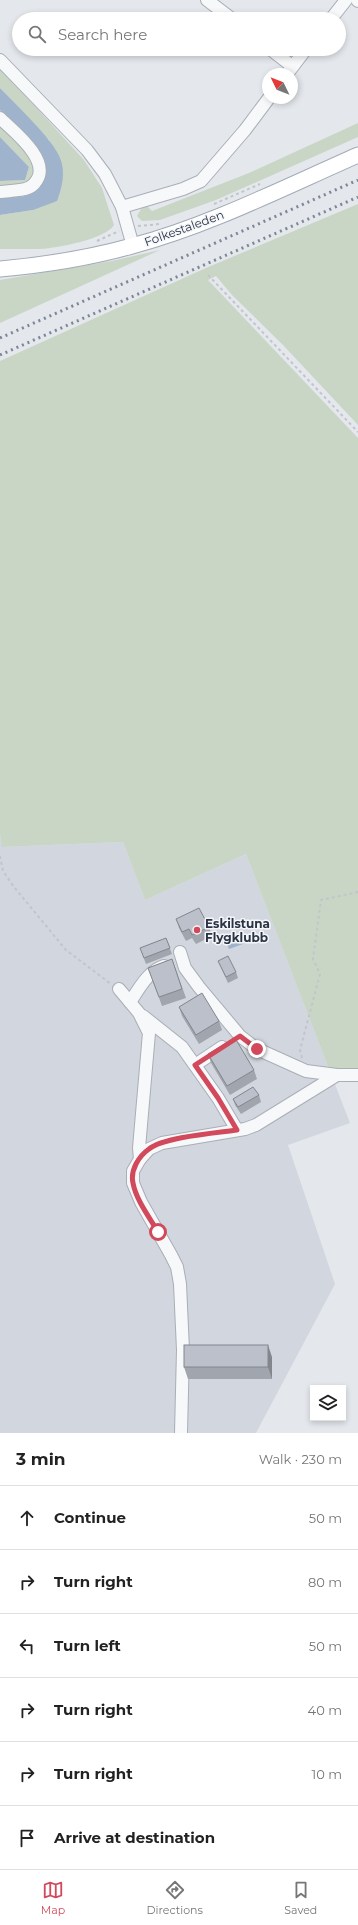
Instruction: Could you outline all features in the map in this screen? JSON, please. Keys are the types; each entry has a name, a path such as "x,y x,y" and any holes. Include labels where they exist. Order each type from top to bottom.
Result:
{"main road":[{"name":"Folkestaleden","path":"0,269 78,259 133,246 220,215 358,156"}],"lane":[{"path":"207,0 223,12"},
{"path":"337,12 346,0"},
{"path":"277,56 288,68"},
{"path":"292,68 301,56"},
{"path":"0,60 87,150 112,185 122,207 133,246"},
{"path":"122,207 183,189 201,181 245,130 264,104"},
{"path":"0,118 36,155 40,168 38,179 33,186 26,189 0,192"},
{"path":"180,952 185,968 199,987 240,1036 257,1049 306,1071 358,1076"},
{"path":"130,1002 145,980 158,968 174,962 185,968"},
{"path":"119,989 139,1013 182,1047 218,1098 237,1130"},
{"path":"139,1013 149,1033 139,1148 140,1159"},
{"path":"195,1065 240,1036"},
{"path":"181,1433 183,1350 180,1284 177,1267 141,1202 133,1183 133,1171 140,1159 150,1148 162,1143 237,1130 264,1121 337,1075"}],"path":[{"path":"212,204 266,182"},
{"path":"94,242 108,234 140,225 163,223"},
{"path":"208,275 358,432"},
{"path":"0,856 3,871 14,887 66,950 97,975 119,989"},
{"path":"306,1071 300,1050 320,974 313,959 321,900 358,892"}],"shaded area":[{"path":"0,834 3,847 123,842 145,900 246,854 350,1123 288,1145 335,1284 256,1433 0,1433"}],"green space":[{"path":"0,68 84,160 102,188 114,225 109,230 101,235 80,242 58,247 41,249 0,249 0,215 33,210 50,141 0,88"},
{"path":"0,110 38,151 44,178 35,190 26,196 0,198 0,181 25,180 29,167 0,137"},
{"path":"358,123 358,137 216,200 160,220 142,221 137,216 141,209 146,205 152,211 249,173"},
{"path":"358,204 358,425 283,345 232,295 216,276 208,280 358,438 358,1069 329,1069 246,854 145,900 123,842 2,847 0,834 0,361 206,268"},
{"path":"160,250 0,323 0,280 112,261"}],"water":[{"path":"0,88 50,141 62,163 63,174 62,185 57,201 33,210 0,215 0,198 26,196 35,190 44,178 38,151 0,110"},
{"path":"0,137 29,167 25,180 0,181"},
{"path":"240,936 243,944 229,949 226,942"}],"building":[{"path":"199,908 209,927 192,935 189,929 182,932 176,919"},
{"path":"166,938 170,948 144,958 140,948"},
{"path":"228,956 236,972 226,977 218,961"},
{"path":"172,959 182,989 159,997 148,968"},
{"path":"202,993 219,1021 196,1035 179,1007"},
{"path":"235,1038 254,1070 227,1086 208,1054"},
{"path":"253,1087 259,1095 238,1107 233,1099"},
{"path":"184,1345 268,1345 268,1367 184,1367"}],"railway":[{"path":"0,338 358,180"},
{"path":"0,355 358,197"}],"place":[{"name":"Eskilstuna Flygklubb","path":"197,930"}],"route":[{"path":"158,1232 141,1202 133,1183 133,1171 140,1159 150,1148 162,1143 237,1130 218,1098 195,1065 240,1036 257,1049"}]}
